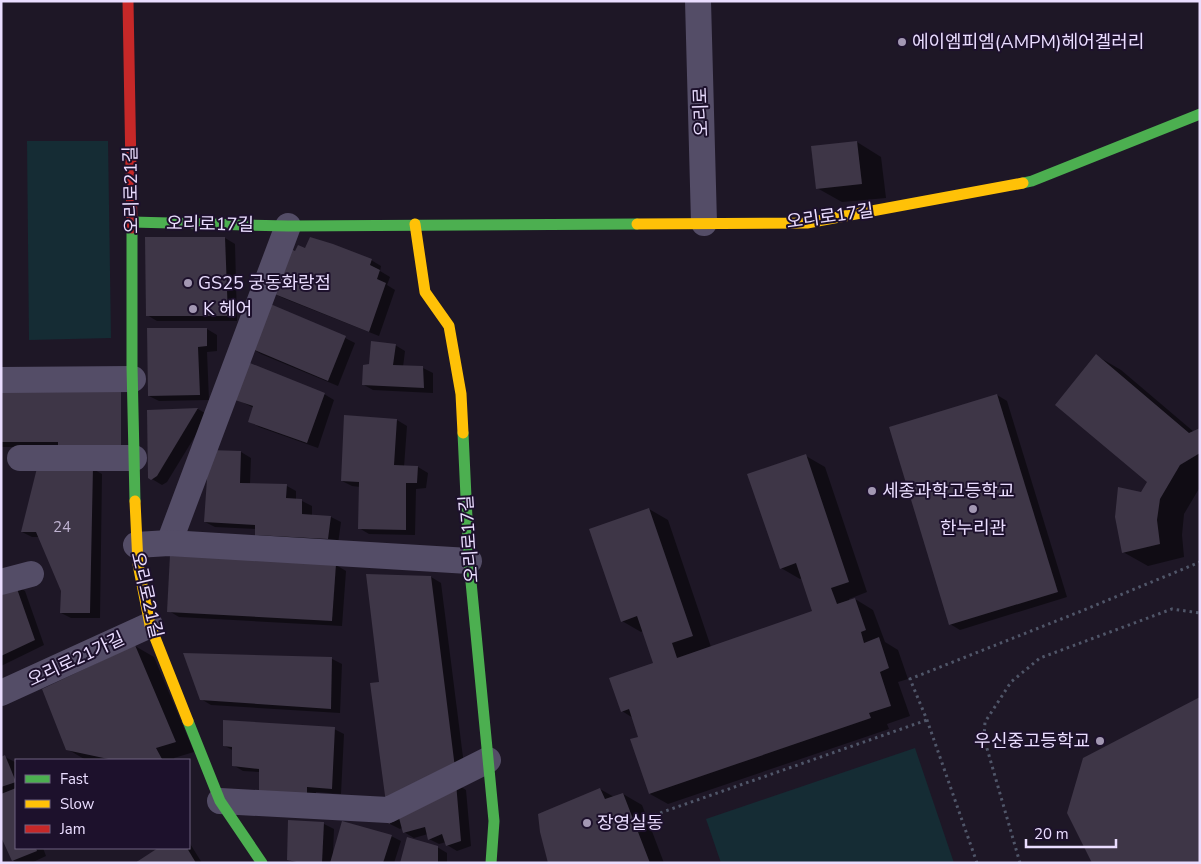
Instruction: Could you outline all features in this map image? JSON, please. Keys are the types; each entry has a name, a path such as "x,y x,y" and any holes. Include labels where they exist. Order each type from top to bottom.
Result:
{"street":[{"name":"오리로21길","path":"128,1 134,458 138,564 150,624 220,800 262,863"},
{"name":"오리로","path":"698,1 704,223"},
{"name":"오리로17길","path":"132,222 288,226 807,223 1032,181 1200,114"},
{"name":"오리로17길","path":"415,224 425,292 449,326 461,394 469,561 494,821 491,863"},
{"path":"169,543 288,226"},
{"path":"1,380 133,379"},
{"path":"20,458 134,458"},
{"path":"136,544 169,543 469,561"},
{"path":"1,582 31,574"},
{"name":"오리로21가길","path":"1,693 150,624"},
{"path":"220,800 388,810 488,760"}],"path":[{"path":"978,863 927,720 910,679 1200,562"},
{"path":"1020,863 984,738 985,722 1010,682 1040,658 1172,609 1200,612"},
{"path":"654,815 927,720"}],"shaded area":[{"path":"27,141 108,141 111,338 29,340"},
{"path":"915,748 954,863 721,863 706,819"}],"building":[{"path":"857,141 862,184 816,189 811,146"},
{"path":"145,237 225,237 228,316 146,316"},
{"path":"310,237 372,259 370,265 380,270 377,279 386,283 369,332 272,293 289,248 295,251 298,245 305,248"},
{"path":"268,303 346,336 328,381 250,348"},
{"path":"147,328 207,328 207,346 198,347 200,395 148,396"},
{"path":"371,341 396,344 393,365 423,366 424,388 362,385 363,365 369,364"},
{"path":"1096,354 1189,433 1200,428 1200,453 1180,465 1160,499 1157,520 1160,544 1122,553 1115,517 1118,487 1141,492 1147,482 1055,405"},
{"path":"245,361 325,393 307,443 248,422 253,406 232,399"},
{"path":"1,391 121,391 121,451 58,451 58,442 1,442"},
{"name":"한누리관","path":"997,394 1058,592 949,625 889,427"},
{"path":"198,408 157,476 151,480 148,478 147,410"},
{"path":"344,415 397,419 394,465 418,466 417,483 406,483 406,530 358,529 359,482 341,481"},
{"path":"209,450 241,451 240,483 287,484 286,498 302,499 302,514 331,516 328,539 255,535 255,525 204,522"},
{"path":"806,454 849,582 831,588 837,604 855,598 866,630 861,632 864,643 879,637 889,668 880,672 891,706 869,713 871,718 649,794 630,739 638,737 629,709 621,712 609,678 653,663 637,616 621,622 589,529 649,508 693,636 672,643 677,658 812,611 796,563 780,569 747,474"},
{"path":"93,467 90,613 60,613 61,591 36,532 21,532 37,468"},
{"path":"170,555 336,564 332,621 167,612"},
{"path":"366,574 431,576 455,768 386,803 370,683 379,682"},
{"path":"15,583 35,640 1,656 1,588"},
{"path":"135,645 176,742 156,748 162,759 108,759 66,750 42,689"},
{"path":"183,653 332,657 331,709 200,700"},
{"path":"1200,697 1200,863 1092,863 1067,813 1083,758"},
{"path":"223,720 335,727 332,789 307,787 307,797 259,794 259,769 232,766 232,747 223,746"},
{"path":"5,755 15,782 1,787 1,757"},
{"path":"456,783 461,841 446,846 442,834 428,840 425,827 403,833 399,818 389,824 385,818"},
{"path":"15,788 15,849 36,849 37,851 12,861 1,837 1,794"},
{"name":"장영실동","path":"600,788 605,799 623,793 650,863 548,863 540,832 538,814"},
{"path":"288,820 324,822 322,863 301,863 287,860"},
{"path":"342,821 392,835 383,863 330,863"},
{"path":"407,837 438,846 438,863 400,863"},
{"path":"156,849 188,849 196,863 135,863"}],"traffic: fast":[{"path":"1023,183 1200,114"},
{"path":"132,222 288,226 637,224"},
{"path":"132,228 132,366 135,501"},
{"path":"463,433 469,561 494,821 491,863"},
{"path":"188,721 220,801 262,863"}],"traffic: slow":[{"path":"637,224 807,223 1023,183"},
{"path":"415,224 425,292 449,326 461,394 463,433"},
{"path":"135,501 138,564 150,625 188,721"}],"traffic: jam":[{"path":"128,1 132,228"}],"place":[{"name":"에이엠피엠(AMPM)헤어겔러리","path":"902,42"},
{"name":"GS25 궁동화랑점","path":"188,283"},
{"name":"K 헤어","path":"193,309"},
{"name":"세종과학고등학교","path":"872,491"},
{"name":"한누리관","path":"973,509"},
{"name":"우신중고등학교","path":"1100,741"},
{"name":"장영실동","path":"587,823"}]}
